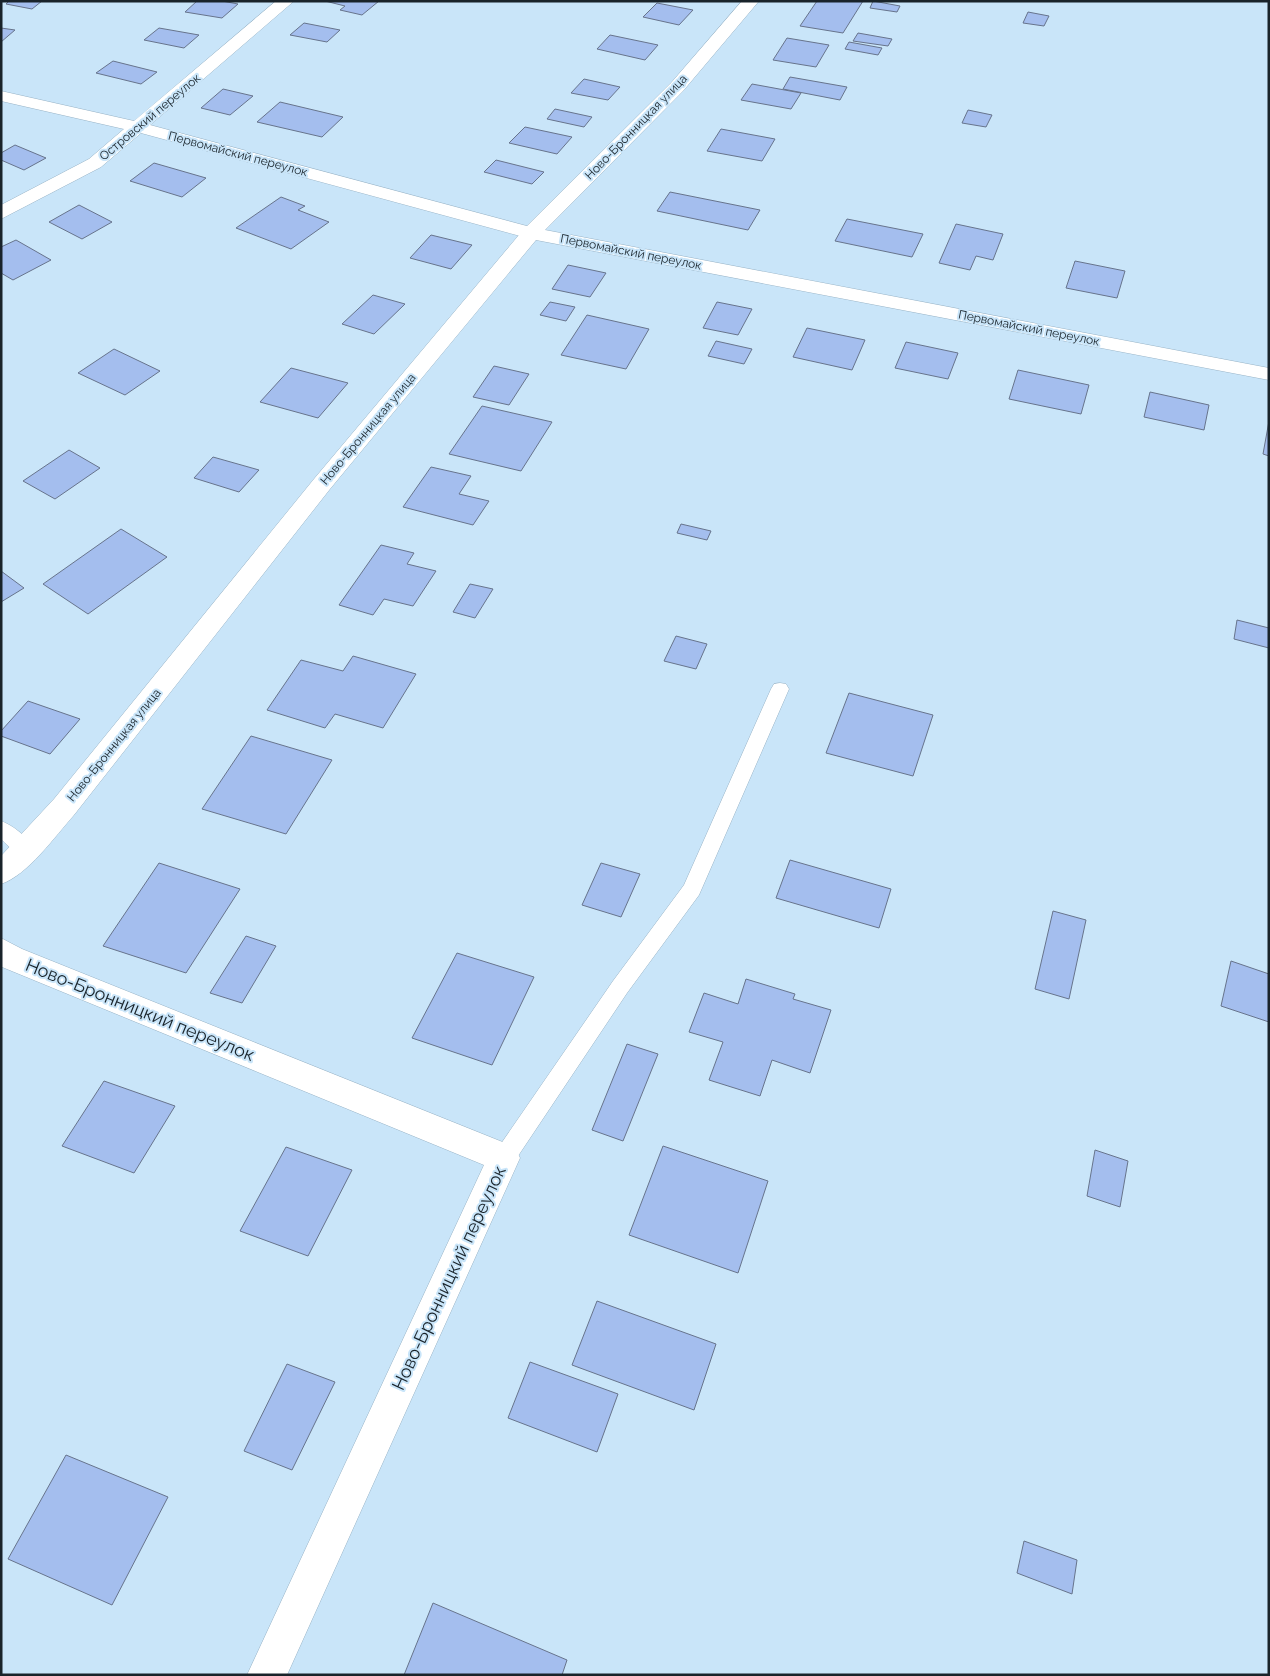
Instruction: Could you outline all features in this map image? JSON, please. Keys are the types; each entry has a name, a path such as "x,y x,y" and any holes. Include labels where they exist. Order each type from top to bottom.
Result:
{"street":[{"name":"Островский переулок","path":"1,213 95,163 286,1"},
{"name":"Ново-Бронницкая улица","path":"1,873 26,850 64,807 322,484 531,233 677,87 751,1"},
{"name":"Первомайский переулок","path":"1,96 138,127 531,233 1269,374"},
{"name":"Ново-Бронницкий переулок","path":"1,950 12,958 504,1158 267,1675"}],"lane":[{"path":"504,1158 620,987 692,888 780,689"},
{"path":"1,828 26,850"}],"building":[{"path":"9,1 42,1 32,9 6,4"},
{"path":"197,1 222,1 238,4 222,18 185,12"},
{"path":"325,1 379,1 362,15 340,10 345,6"},
{"path":"817,1 863,1 843,33 800,26"},
{"path":"873,1 900,6 897,12 870,8"},
{"path":"657,3 693,10 679,25 643,17"},
{"path":"1028,12 1049,16 1044,26 1023,23"},
{"path":"304,23 340,30 327,42 290,35"},
{"path":"1,28 15,30 1,42"},
{"path":"159,28 199,35 184,48 144,40"},
{"path":"858,33 892,39 888,46 853,41"},
{"path":"610,35 658,45 645,60 597,49"},
{"path":"787,38 829,45 816,67 773,60"},
{"path":"849,42 882,48 878,55 845,49"},
{"path":"113,61 157,72 141,84 96,73"},
{"path":"790,77 847,87 840,100 783,89"},
{"path":"584,79 620,87 608,100 571,93"},
{"path":"752,84 801,93 791,109 741,100"},
{"path":"223,89 253,96 230,115 201,108"},
{"path":"280,102 343,117 322,137 257,122"},
{"path":"555,109 592,117 584,127 547,119"},
{"path":"968,110 992,115 986,127 962,123"},
{"path":"525,127 572,137 557,154 509,143"},
{"path":"721,129 775,139 762,161 707,151"},
{"path":"15,145 46,158 24,170 1,160 1,153"},
{"path":"496,160 544,172 532,184 484,172"},
{"path":"154,163 206,178 182,197 130,181"},
{"path":"670,192 760,210 748,230 657,211"},
{"path":"281,197 305,206 298,210 329,222 291,249 236,228"},
{"path":"79,205 112,222 82,239 49,222"},
{"path":"847,219 923,234 912,257 835,241"},
{"path":"956,224 1003,234 993,260 976,256 970,270 939,263"},
{"path":"431,235 472,245 451,269 410,258"},
{"path":"16,240 51,260 13,280 1,273 1,247"},
{"path":"1075,261 1125,271 1117,298 1066,288"},
{"path":"568,265 606,273 590,297 552,289"},
{"path":"373,295 405,304 374,334 342,324"},
{"path":"550,302 575,307 566,321 540,315"},
{"path":"717,302 752,309 738,335 703,328"},
{"path":"587,315 649,329 626,369 561,355"},
{"path":"807,328 865,340 852,370 793,357"},
{"path":"716,341 752,349 744,364 708,356"},
{"path":"906,342 958,353 948,379 895,368"},
{"path":"114,349 160,371 125,395 78,373"},
{"path":"494,366 529,374 509,405 473,397"},
{"path":"291,368 348,383 318,418 260,402"},
{"path":"1018,370 1089,385 1081,414 1009,399"},
{"path":"1150,392 1209,405 1204,430 1144,417"},
{"path":"482,406 552,422 521,471 449,454"},
{"path":"1269,421 1269,456 1263,454"},
{"path":"69,450 100,468 55,499 23,481"},
{"path":"213,457 259,470 239,492 194,478"},
{"path":"431,467 471,476 459,494 489,501 473,525 403,507"},
{"path":"681,524 711,531 707,540 677,533"},
{"path":"121,529 167,557 88,614 43,584"},
{"path":"381,545 414,553 407,564 436,571 413,606 384,599 373,615 339,605"},
{"path":"1,571 24,588 1,602"},
{"path":"470,584 493,589 475,618 453,612"},
{"path":"1237,620 1269,628 1269,648 1234,639"},
{"path":"676,636 707,644 696,669 664,661"},
{"path":"353,656 416,674 383,728 335,714 325,728 267,710 301,660 343,671"},
{"path":"849,693 933,715 913,776 826,753"},
{"path":"28,701 80,719 50,754 1,736 1,731"},
{"path":"251,736 332,760 286,834 202,809"},
{"path":"790,860 891,889 879,928 776,898"},
{"path":"159,863 240,889 186,973 103,946"},
{"path":"601,863 640,874 621,917 582,905"},
{"path":"1053,911 1086,920 1069,999 1035,989"},
{"path":"246,936 276,946 242,1003 210,993"},
{"path":"457,953 534,977 492,1065 412,1038"},
{"path":"1231,961 1269,974 1269,1022 1221,1006"},
{"path":"746,979 795,994 793,999 831,1010 810,1073 772,1060 760,1096 709,1080 723,1042 689,1032 704,993 738,1004"},
{"path":"627,1044 658,1054 623,1141 592,1130"},
{"path":"104,1081 175,1106 134,1173 62,1146"},
{"path":"663,1146 768,1181 738,1273 629,1235"},
{"path":"286,1147 352,1170 308,1256 240,1231"},
{"path":"1095,1150 1128,1161 1120,1207 1087,1196"},
{"path":"597,1301 716,1344 694,1410 572,1365"},
{"path":"530,1362 618,1394 597,1452 508,1418"},
{"path":"287,1364 335,1382 292,1470 244,1451"},
{"path":"66,1455 168,1497 112,1605 8,1559"},
{"path":"1024,1541 1077,1560 1072,1594 1017,1573"},
{"path":"433,1603 567,1660 562,1675 404,1675"}]}
